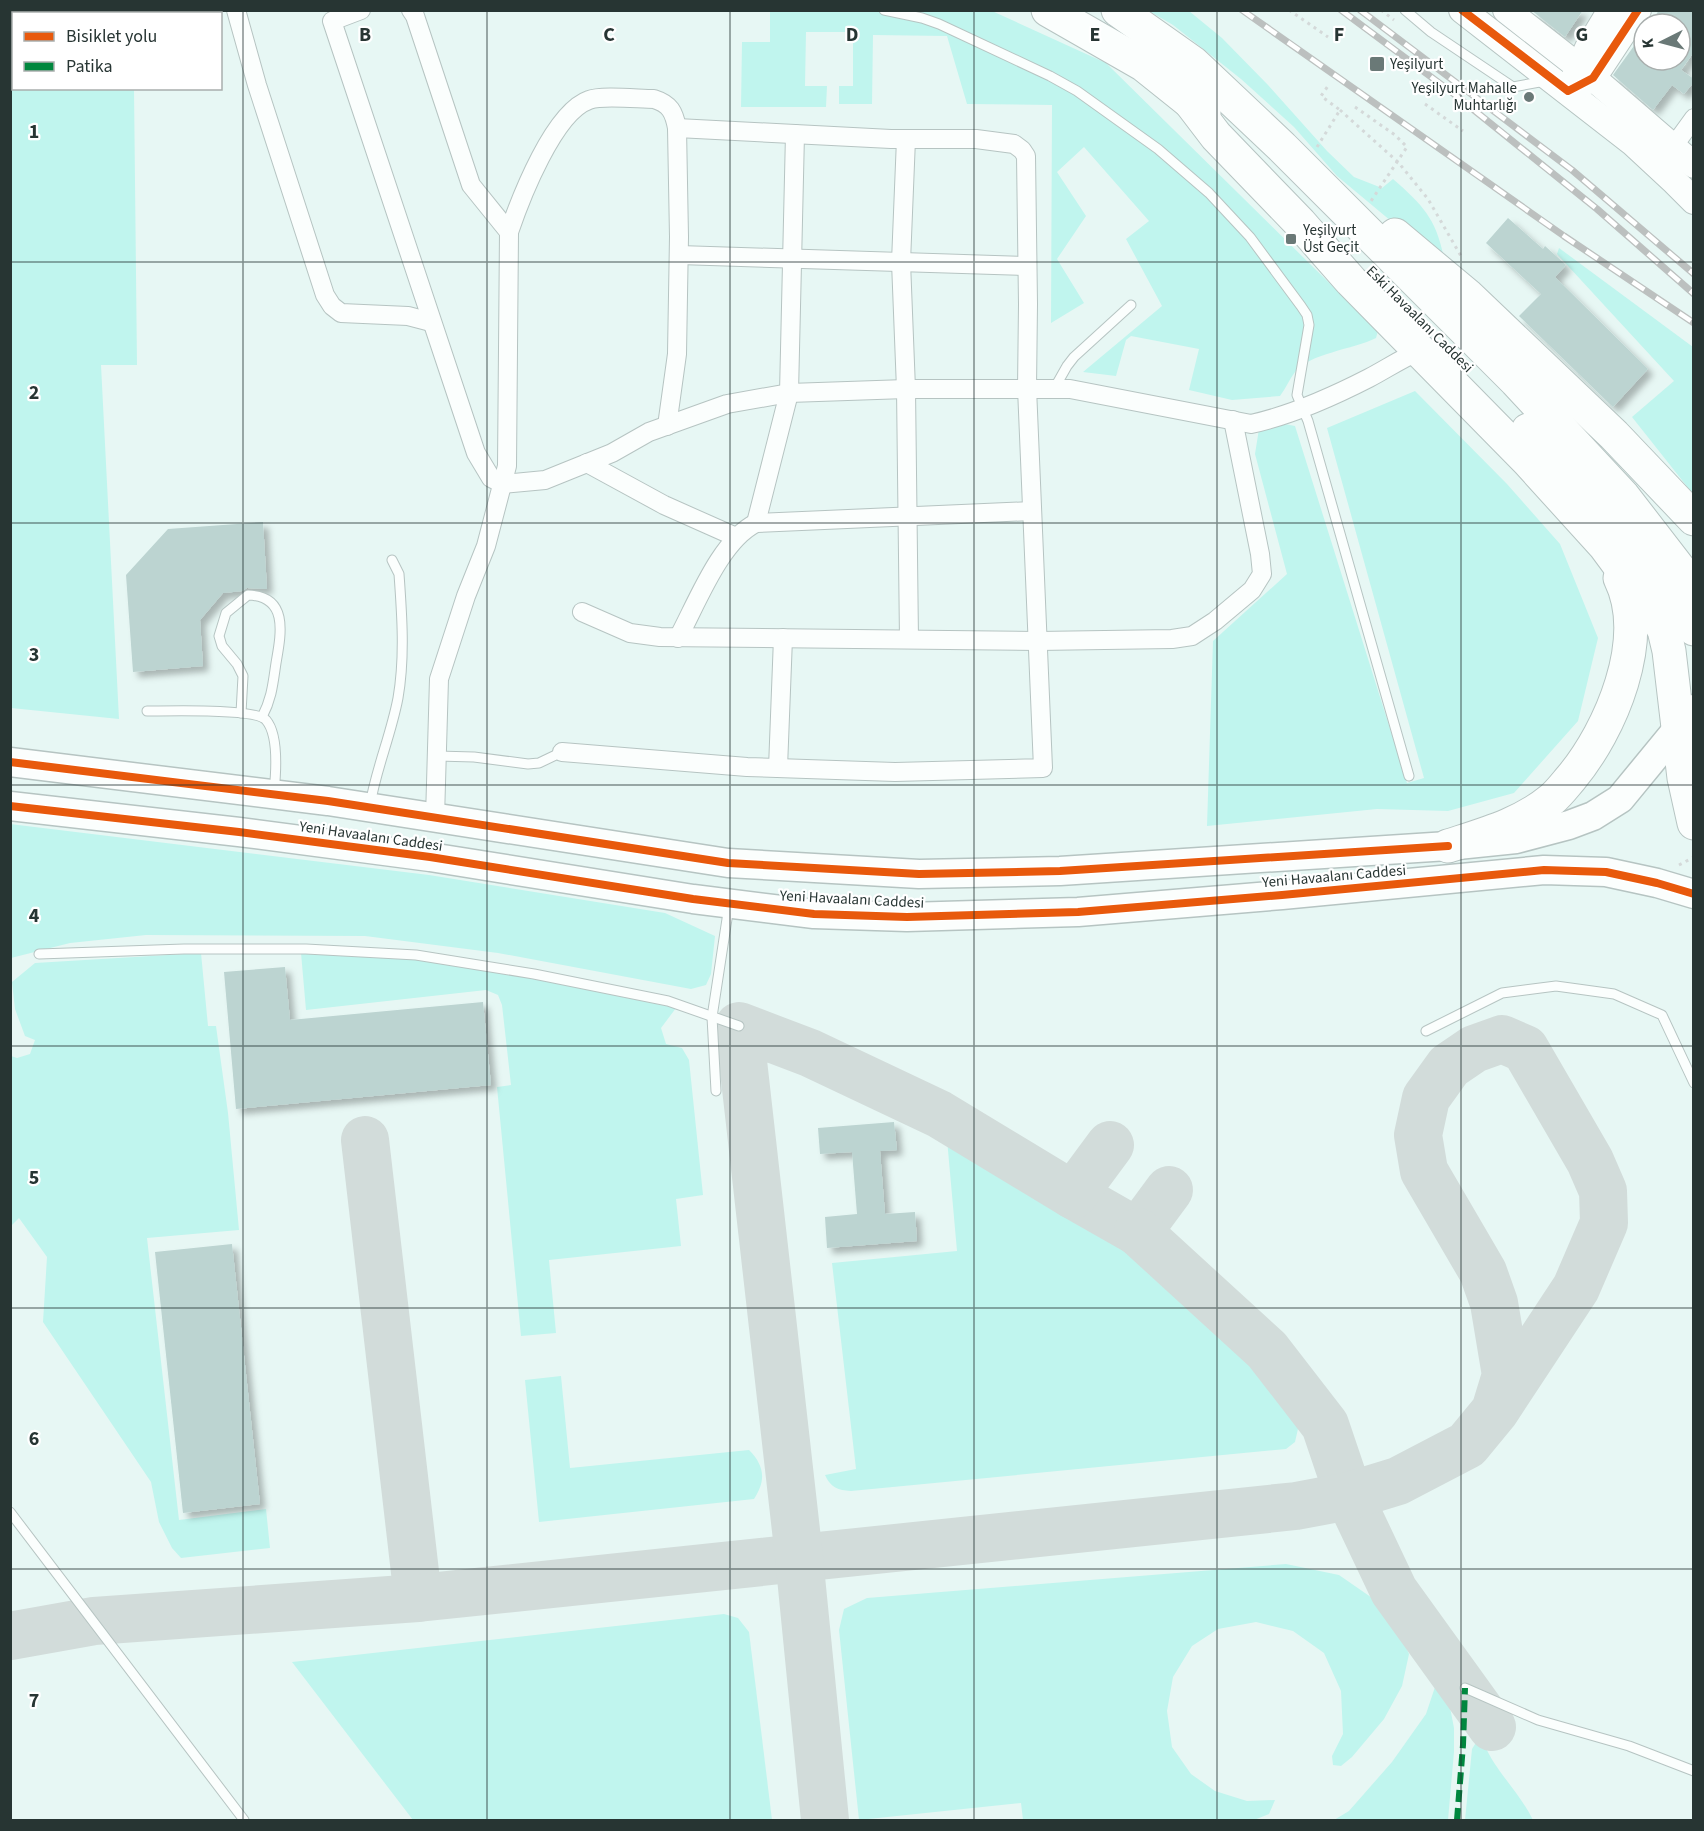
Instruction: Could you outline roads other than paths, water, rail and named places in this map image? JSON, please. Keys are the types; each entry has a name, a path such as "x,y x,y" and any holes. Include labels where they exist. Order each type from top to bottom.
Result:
{"highway":[{"name":"Eski Havaalanı Caddesi","path":"1048,10 1143,65 1261,159 1607,512 1646,561 1694,629"},
{"name":"Eski Havaalanı Caddesi","path":"1118,10 1193,63 1282,147 1516,381 1623,495 1694,588"},
{"path":"1193,63 1244,94 1411,249 1468,296 1614,435 1694,519"},
{"path":"1187,98 1216,136 1300,223 1351,281 1528,461 1605,546 1653,611 1664,630 1686,719 1684,778 1694,823"},
{"path":"1448,846 1515,823 1554,798 1587,758 1609,718 1627,665 1631,619 1623,584 1605,546"}],"main road":[{"path":"1462,10 1633,143 1694,201"},
{"path":"1506,10 1586,73 1694,165"},
{"path":"1586,73 1588,48 1611,10"},
{"path":"1560,85 1586,73 1638,10"},
{"name":"Yeni Havaalanı Caddesi","path":"10,762 369,807 728,863 919,874 1060,871 1448,846 1516,839 1593,816 1620,799 1686,719"},
{"path":"239,832 246,790"},
{"name":"Yeni Havaalanı Caddesi","path":"10,806 430,857 814,914 895,917 1067,913 1544,870 1606,872 1694,894"},
{"path":"430,857 435,818"}],"street":[{"path":"236,10 257,85 325,295 332,306 342,313 408,316 431,322"},
{"path":"411,10 415,16 471,185 509,232"},
{"path":"358,11 332,21 476,453 491,478 503,484 545,480 612,453 649,432 727,404 789,393 906,389 1070,389 1251,424 1270,420 1302,408 1367,379 1419,351"},
{"path":"435,818 439,679 466,596 479,567 507,466 509,232 520,201 538,164 567,117 578,105 591,99 654,99 663,102 672,109 677,128 676,354 667,426"},
{"path":"1673,147 1694,118"},
{"path":"562,752 778,768 895,772 1043,768 1027,388 1026,156 1022,150 1008,142 987,140 906,139 677,128"},
{"path":"756,523 789,393 795,134"},
{"path":"906,139 901,262 906,389 909,639"},
{"path":"678,255 1027,266"},
{"path":"582,612 630,633 660,638 1038,641 1172,639 1192,636 1215,621 1252,590 1262,574 1233,420"},
{"path":"587,463 664,506 736,537"},
{"path":"678,638 723,554 744,529 756,523 1032,511"},
{"path":"778,768 783,638"}],"lane":[{"path":"884,10 939,24 1050,76 1077,91 1158,149 1209,193 1250,237 1307,315 1309,325 1297,395 1311,431 1409,776"},
{"path":"1405,10 1431,32 1513,87 1560,85"},
{"path":"1054,389 1066,366 1074,357 1131,305"},
{"path":"369,807 374,782 386,747 402,672 399,574 392,560"},
{"path":"241,713 243,676 237,664 222,646 220,629 226,613 248,595 260,595 266,597 275,606 282,633 273,690 262,717"},
{"path":"147,711 241,713 262,717 269,725 275,753 274,794"},
{"path":"436,756 474,757 528,764 539,763 562,752"},
{"path":"716,1091 712,1017 730,903"},
{"path":"39,954 183,949 306,949 416,955 534,974 657,999 739,1026"},
{"path":"1426,1031 1502,993 1556,986 1614,994 1662,1015 1694,1083"},
{"path":"10,1512 244,1821"},
{"path":"1465,1688 1538,1720 1629,1746 1694,1771"}],"railway":[{"path":"1242,10 1564,236 1694,323"},
{"path":"1341,10 1454,94 1597,209 1694,294"},
{"path":"1360,10 1572,170 1694,274"}],"place":[{"name":"Yeşilyurt","path":"1377,64"},
{"name":"Yeşilyurt Mahalle Muhtarlığı","path":"1529,97"},
{"name":"Yeşilyurt Üst Geçit","path":"1291,239"}]}
